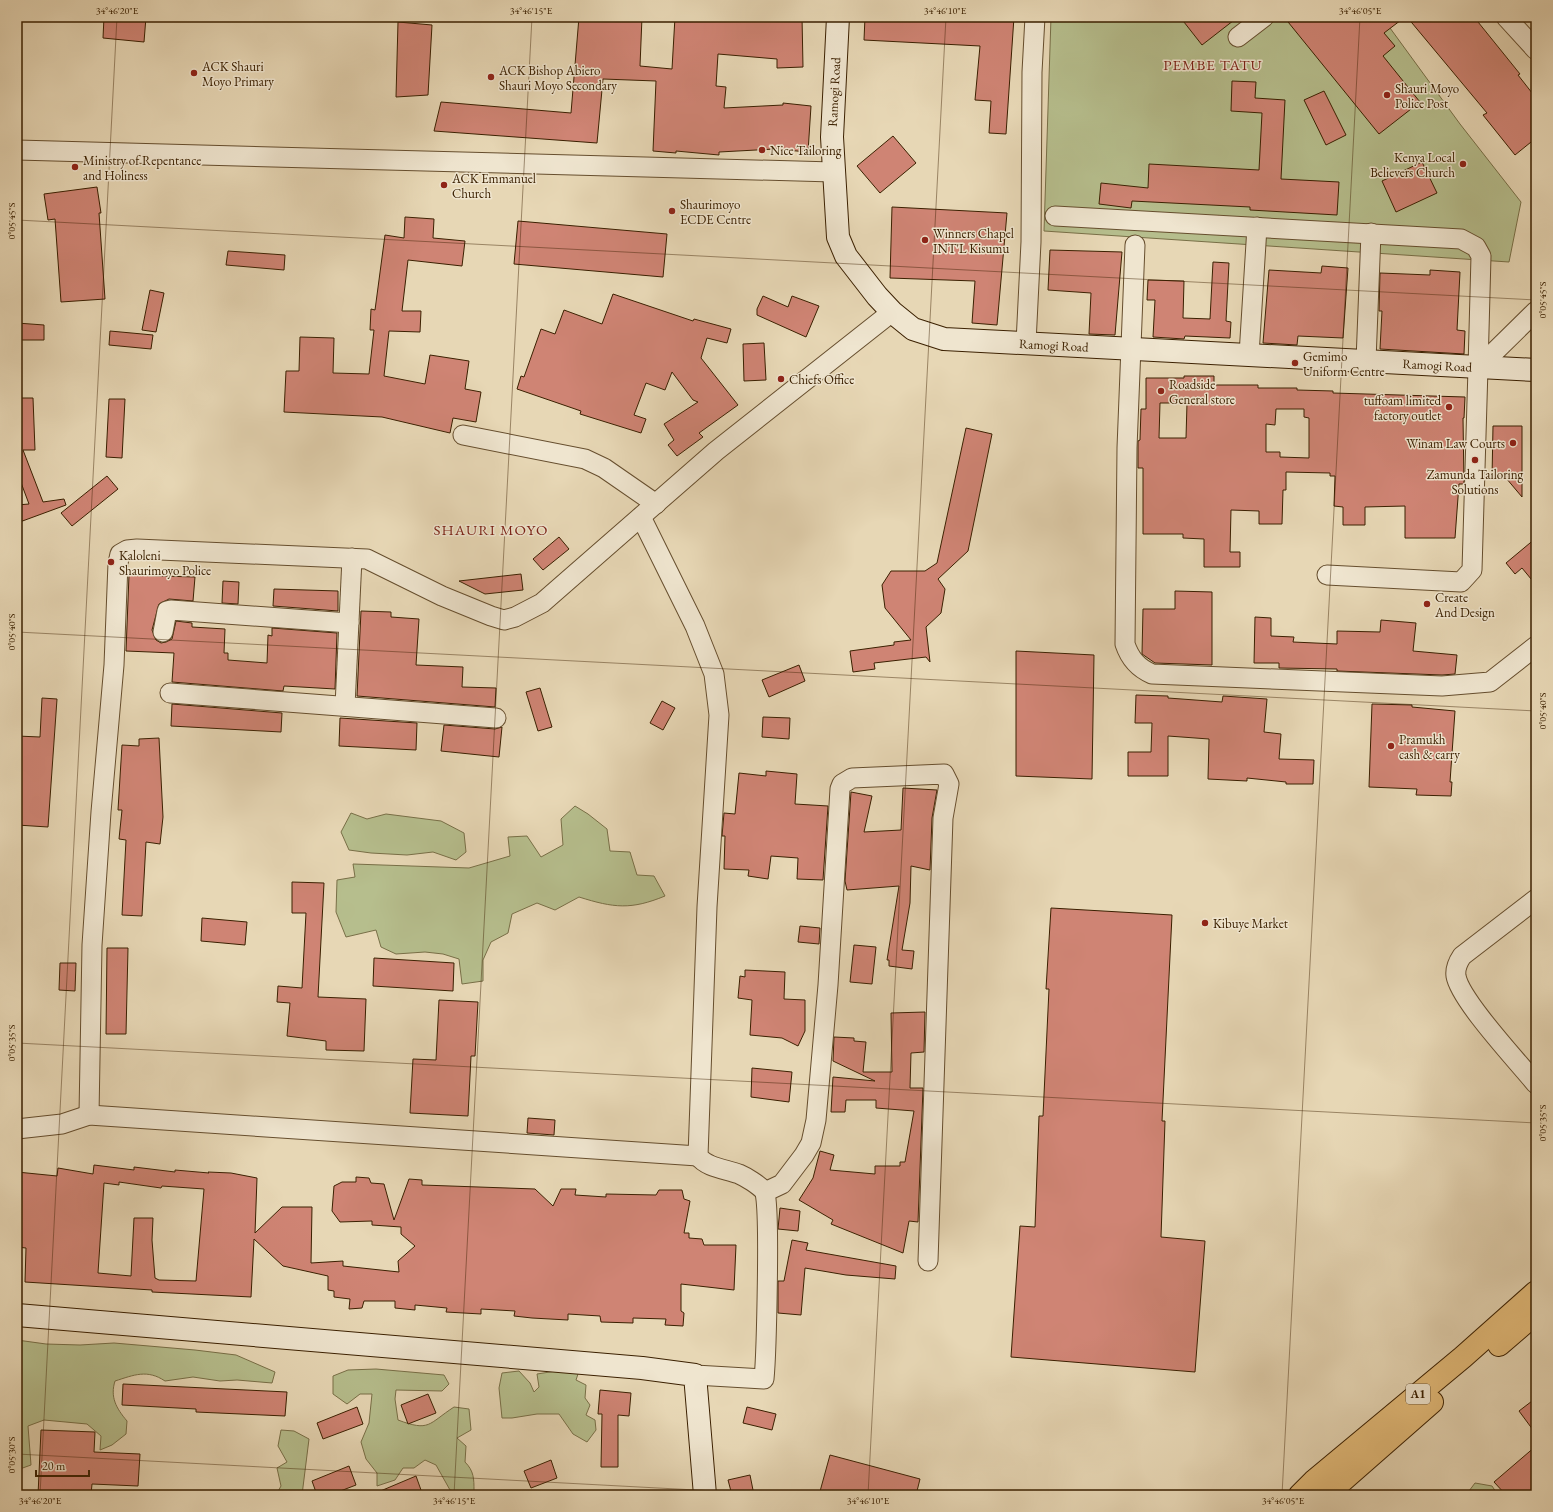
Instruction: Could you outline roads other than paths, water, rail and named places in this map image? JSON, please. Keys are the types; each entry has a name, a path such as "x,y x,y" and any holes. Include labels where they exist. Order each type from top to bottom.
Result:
{"highway":[{"name":"A1","path":"1300,1495 1320,1476 1463,1358 1536,1292"},
{"name":"A1","path":"1326,1495 1536,1313"}],"street":[{"name":"Ramogi Road","path":"838,17 832,137 838,237 846,256 859,274 892,312 913,329 944,339 1536,370"},
{"path":"1026,343 1031,242 1032,72 1035,17"},
{"path":"1238,37 1264,17"},
{"path":"1506,17 1536,50"},
{"path":"17,150 833,172"},
{"path":"1055,216 1461,238 1476,247 1481,256 1472,570 1461,582 1327,575"},
{"path":"1249,355 1257,227"},
{"path":"1366,361 1371,233"},
{"path":"1135,245 1127,448 1125,644 1129,655 1138,667 1152,674 1442,686 1490,682 1536,646"},
{"path":"89,1115 92,945 101,812 114,665 118,563 120,554 127,550 143,549 367,559 442,596 491,616 504,620 515,618 542,603 716,451 892,312"},
{"path":"1478,368 1536,312"},
{"path":"463,435 585,459 604,468 656,504"},
{"path":"641,517 695,626 714,674 719,715 707,914 698,1156"},
{"path":"345,706 352,558"},
{"path":"163,632 164,618 167,611 171,610 349,623"},
{"path":"170,693 496,718"},
{"path":"765,1192 782,1184 804,1155 811,1143 816,1120 829,977 840,789 842,784 852,778 944,774 949,784 943,818 938,1004 928,1261"},
{"path":"1536,899 1462,956 1457,964 1456,976 1467,998 1536,1084"},
{"path":"17,1129 62,1124 89,1115 698,1156 710,1165 741,1175 765,1192"},
{"path":"17,1315 642,1368 694,1375 764,1379 768,1240 765,1192"},
{"path":"694,1375 705,1495"}],"place":[{"name":"ACK Shauri Moyo Primary","path":"194,73"},
{"name":"ACK Bishop Abiero Shauri Moyo Secondary","path":"491,77"},
{"name":"Shauri Moyo Police Post","path":"1387,95"},
{"name":"Nice Tailoring","path":"762,150"},
{"name":"Kenya Local Believers Church","path":"1463,164"},
{"name":"Ministry of Repentance and Holiness","path":"75,167"},
{"name":"ACK Emmanuel Church","path":"444,185"},
{"name":"Shaurimoyo ECDE Centre","path":"672,211"},
{"name":"Winners Chapel INT'L Kisumu","path":"925,240"},
{"name":"Gemimo Uniform Centre","path":"1295,363"},
{"name":"Chiefs Office","path":"781,379"},
{"name":"Roadside General store","path":"1161,391"},
{"name":"tuffoam limited factory outlet","path":"1449,407"},
{"name":"Winam Law Courts","path":"1513,443"},
{"name":"Zamunda Tailoring Solutions","path":"1475,460"},
{"name":"Kaloleni Shaurimoyo Police","path":"111,562"},
{"name":"Create And Design","path":"1427,604"},
{"name":"Pramukh cash & carry","path":"1391,746"},
{"name":"Kibuye Market","path":"1205,923"}],"district":[{"name":"PEMBE TATU","path":"1213,64"},
{"name":"SHAURI MOYO","path":"491,529"}]}
